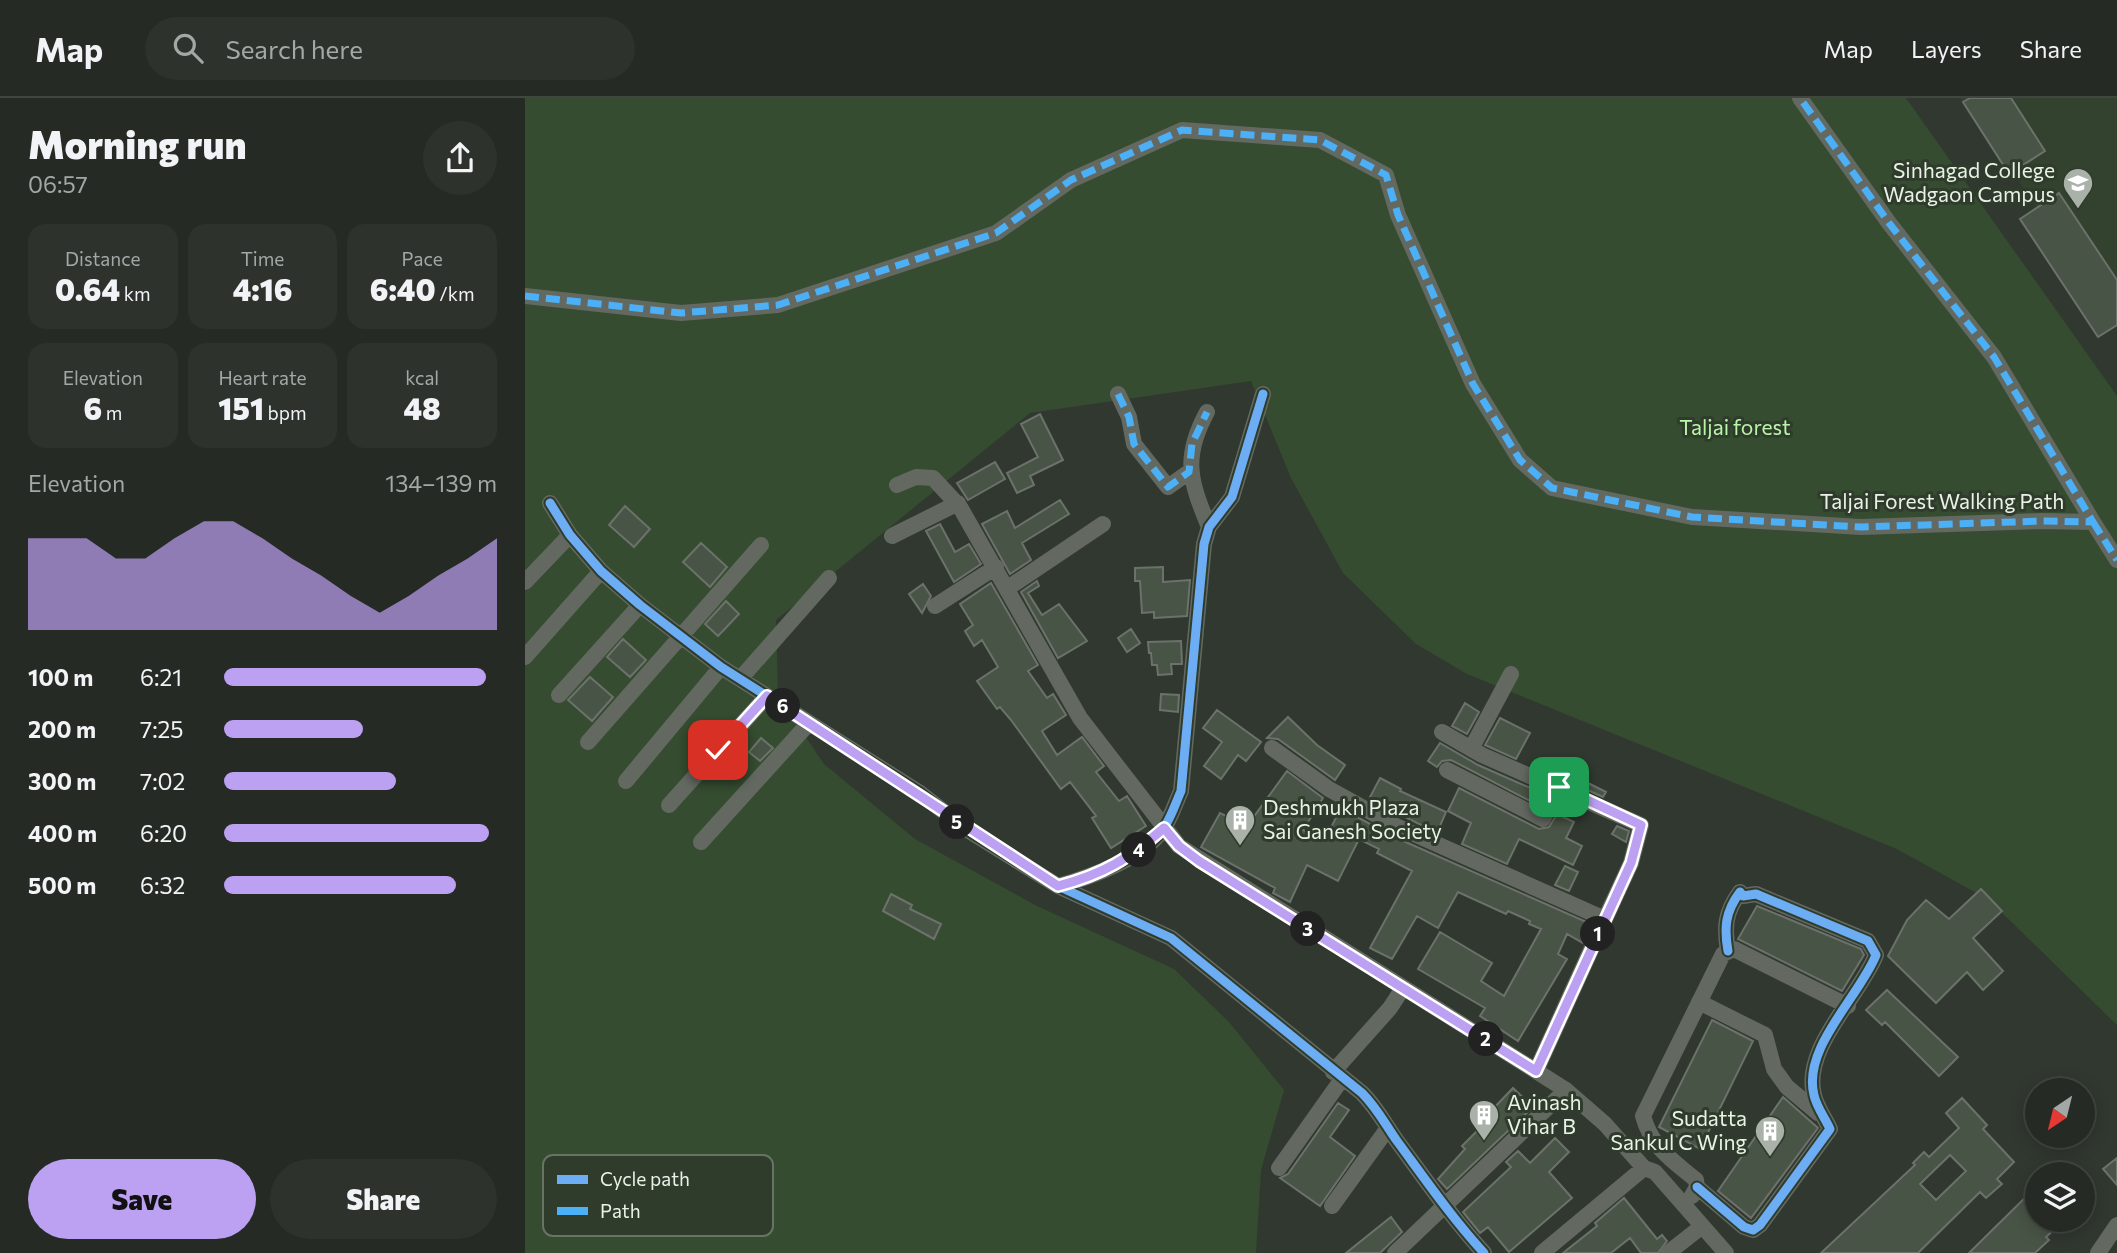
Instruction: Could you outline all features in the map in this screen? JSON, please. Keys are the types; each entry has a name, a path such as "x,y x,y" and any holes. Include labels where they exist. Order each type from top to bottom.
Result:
{"street":[{"name":"Taljai Forest Walking Path","path":"1800,98 1889,223 1994,357 2117,560"},
{"name":"Taljai Forest Walking Path","path":"525,296 681,313 778,305 996,233 1072,180 1182,130 1320,140 1386,175 1398,215 1473,384 1520,460 1552,488 1705,518 1861,527 2092,522"},
{"path":"1118,394 1129,417 1134,444 1168,487 1189,472"},
{"path":"1058,886 1092,877 1119,864 1164,828 1181,791 1204,544 1209,527 1232,497 1263,394"},
{"path":"1207,412 1192,444 1189,472 1209,527"},
{"path":"897,485 916,477 933,478 958,503 1080,718 1179,846 1397,997 1536,1071 1557,1100 1605,1124 1635,1176"},
{"path":"550,503 570,536 601,571 640,605 721,667 920,793 966,829 1058,886 1171,938 1362,1093 1381,1112 1388,1128 1445,1207 1484,1253"},
{"path":"892,536 958,503"},
{"path":"1007,588 1103,524"},
{"path":"525,582 570,536"},
{"path":"588,742 679,635 761,545"},
{"path":"935,606 996,567"},
{"path":"525,657 601,571"},
{"path":"740,679 829,578"},
{"path":"559,695 640,605"},
{"path":"626,780 721,667"},
{"path":"1471,749 1511,674"},
{"path":"669,805 767,696"},
{"path":"701,842 809,723"},
{"path":"1442,732 1471,749 1641,825 1631,863 1536,1071"},
{"path":"1272,748 1329,789 1396,826 1605,919"},
{"path":"1447,770 1543,819 1559,787"},
{"path":"1728,951 1725,920 1730,905 1740,892 1743,896 1756,894 1868,941 1876,955 1848,1006 1816,1054 1813,1094 1830,1129"},
{"path":"1685,1207 1697,1187 1696,1180 1666,1158 1655,1145 1643,1116 1723,954 1734,949 1848,1006"},
{"path":"1279,1168 1338,1076 1397,997"},
{"path":"1699,1002 1765,1035 1774,1069 1787,1087 1810,1104 1830,1129"},
{"path":"1395,1253 1557,1100"},
{"path":"1332,1206 1388,1128"},
{"path":"1697,1187 1744,1227 1753,1230 1760,1225 1830,1129"},
{"path":"1542,1253 1635,1176 1655,1172 1685,1207 1693,1233 1726,1253"},
{"path":"2098,1253 2117,1225"},
{"path":"1668,1253 1693,1233"}],"shaded area":[{"name":"Sinhagad College Wadgaon Campus","path":"1960,98 2117,98 2117,321"}],"green space":[{"name":"Taljai forest","path":"525,98 1906,98 2117,396 2117,1025 1989,900 1897,849 1467,674 1416,644 1343,573 1291,478 1251,381 1030,413 776,620 778,696 824,764 915,839 1037,906 1174,969 1229,1022 1284,1090 1261,1170 1256,1253 525,1253"}],"building":[{"path":"1970,98 2011,98 2045,151 2009,174 1963,102"},
{"path":"2059,193 2117,280 2117,325 2098,337 2020,219"},
{"path":"1040,414 1063,460 1030,476 1034,485 1017,493 1007,473 1038,457 1021,424"},
{"path":"995,462 1005,479 968,500 957,483"},
{"path":"1060,500 1069,514 1022,543 1031,560 1010,574 982,524 1007,511 1015,528"},
{"path":"625,506 650,529 634,547 609,525"},
{"path":"940,524 955,552 969,544 981,564 954,582 926,531"},
{"path":"701,543 727,567 710,587 683,562"},
{"path":"1163,567 1163,582 1190,580 1187,616 1154,618 1154,612 1142,613 1140,581 1135,581 1135,568"},
{"path":"1037,581 1039,586 1028,593 1042,615 1059,604 1087,641 1058,658 1021,592"},
{"path":"991,583 1038,665 1028,671 1047,698 1053,694 1066,715 1042,731 1057,755 1082,737 1104,766 1096,772 1119,801 1127,796 1146,826 1111,848 1092,818 1096,816 1070,782 1061,789 1011,720 1000,707 997,709 977,681 998,667 982,640 974,646 965,631 973,625 960,604"},
{"path":"923,584 931,596 922,613 909,594"},
{"path":"726,601 739,614 718,636 705,624"},
{"path":"1131,629 1140,643 1127,652 1118,638"},
{"path":"623,639 646,660 630,677 607,657"},
{"path":"1181,641 1182,664 1171,664 1172,674 1158,675 1157,665 1152,665 1148,642"},
{"path":"590,677 613,697 592,721 568,700"},
{"path":"1161,694 1179,695 1178,712 1160,710"},
{"path":"1465,703 1479,712 1467,734 1452,726"},
{"path":"1217,710 1261,742 1246,761 1238,755 1221,779 1204,766 1222,742 1203,728"},
{"path":"1288,717 1317,745 1345,765 1335,780 1278,739 1267,738"},
{"path":"1500,718 1530,733 1516,759 1485,745"},
{"path":"761,738 773,748 760,761 749,752"},
{"path":"1440,743 1478,765 1544,794 1538,805 1451,760 1442,761 1437,767 1428,761"},
{"path":"1287,771 1323,798 1303,830 1324,841 1341,808 1392,836 1591,924 1583,943 1567,934 1558,954 1567,959 1518,1041 1480,1016 1485,1008 1418,969 1440,932 1492,963 1481,981 1504,996 1541,929 1529,924 1530,921 1508,911 1506,914 1458,892 1438,928 1417,916 1392,959 1370,948 1412,871 1377,853 1379,849 1359,839 1338,881 1307,865 1290,902 1273,893 1275,888 1201,847 1220,813 1247,826"},
{"path":"1380,778 1401,789 1400,791 1446,812 1437,833 1369,799"},
{"path":"1588,783 1606,792 1603,797 1585,789"},
{"path":"1459,788 1539,829 1549,827 1557,814 1574,822 1566,838 1582,846 1573,865 1519,839 1507,864 1462,844 1471,823 1448,811"},
{"path":"1617,826 1629,831 1626,842 1612,834"},
{"path":"1565,866 1578,872 1569,891 1555,885"},
{"path":"1981,889 2002,911 1973,938 2003,971 1983,990 1967,972 1936,1003 1888,956 1907,920 1926,900 1949,919"},
{"path":"891,894 912,905 910,909 941,924 934,939 883,911"},
{"path":"1757,906 1861,949 1864,955 1842,991 1738,939"},
{"path":"1887,990 1958,1057 1939,1076 1885,1022 1882,1025 1866,1010"},
{"name":"Sudatta Sankul C Wing","path":"1712,1020 1753,1041 1700,1149 1659,1127"},
{"path":"1513,1088 1533,1107 1447,1189 1438,1179 1465,1149 1462,1146 1493,1115 1490,1112"},
{"name":"Sudatta Sankul C Wing","path":"1783,1097 1818,1128 1751,1218 1718,1191"},
{"path":"1962,1098 1987,1125 1983,1129 2014,1162 1997,1179 2002,1184 1986,1198 1980,1192 1918,1253 1821,1253 1915,1165 1913,1163 1924,1152 1929,1157 1959,1128 1946,1113","holes":["1950,1155 1966,1171 1936,1200 1920,1184"]},
{"path":"1338,1103 1349,1110 1330,1137 1355,1156 1320,1206 1280,1178 1288,1174"},
{"path":"1555,1138 1569,1152 1549,1172 1572,1198 1509,1252 1488,1227 1480,1233 1463,1212 1511,1167 1506,1162 1518,1151 1530,1163"},
{"path":"2117,1158 2117,1185 2103,1169"},
{"path":"1624,1198 1657,1239 1662,1235 1667,1241 1658,1253 1641,1253 1630,1238 1611,1253 1563,1253 1597,1226 1595,1223"},
{"path":"2025,1198 2025,1232 2052,1232 2046,1237 2049,1240 2035,1253 1969,1253"},
{"path":"1391,1217 1402,1232 1380,1253 1346,1253"}],"marked path":[{"path":"525,296 681,313 778,305 996,233 1071,180 1182,130 1320,140 1386,175 1398,215 1473,384 1520,460 1552,488 1692,517 1861,527 2093,522 1994,357 1889,223 1800,98"},
{"path":"1118,394 1129,417 1134,444 1168,487 1189,472 1192,444 1207,412"},
{"path":"2093,522 2117,560"}],"cycle path":[{"path":"1058,886 1102,871 1132,856 1157,837 1174,808 1181,791 1204,544 1209,527 1232,497 1263,394"},
{"path":"550,503 570,535 601,571 640,605 721,667 920,793 966,829 1058,886 1171,938 1362,1093 1439,1198 1484,1253"},
{"path":"1697,1187 1744,1227 1753,1230 1760,1225 1830,1129 1814,1095 1816,1059 1834,1023 1876,955 1868,941 1756,894 1743,896 1740,892 1731,906 1727,920 1728,951"}],"place":[{"name":"Sinhagad College Wadgaon Campus","path":"2078,210"},
{"name":"Deshmukh Plaza Sai Ganesh Society","path":"1240,847"},
{"name":"Avinash Vihar B","path":"1484,1142"},
{"name":"Sudatta Sankul C Wing","path":"1770,1158"}],"route":[{"path":"718,750 767,696 920,793 966,829 1058,886 1092,877 1119,864 1164,828 1179,846 1199,861 1536,1071 1610,906 1620,890 1631,863 1641,825 1559,787"}]}
